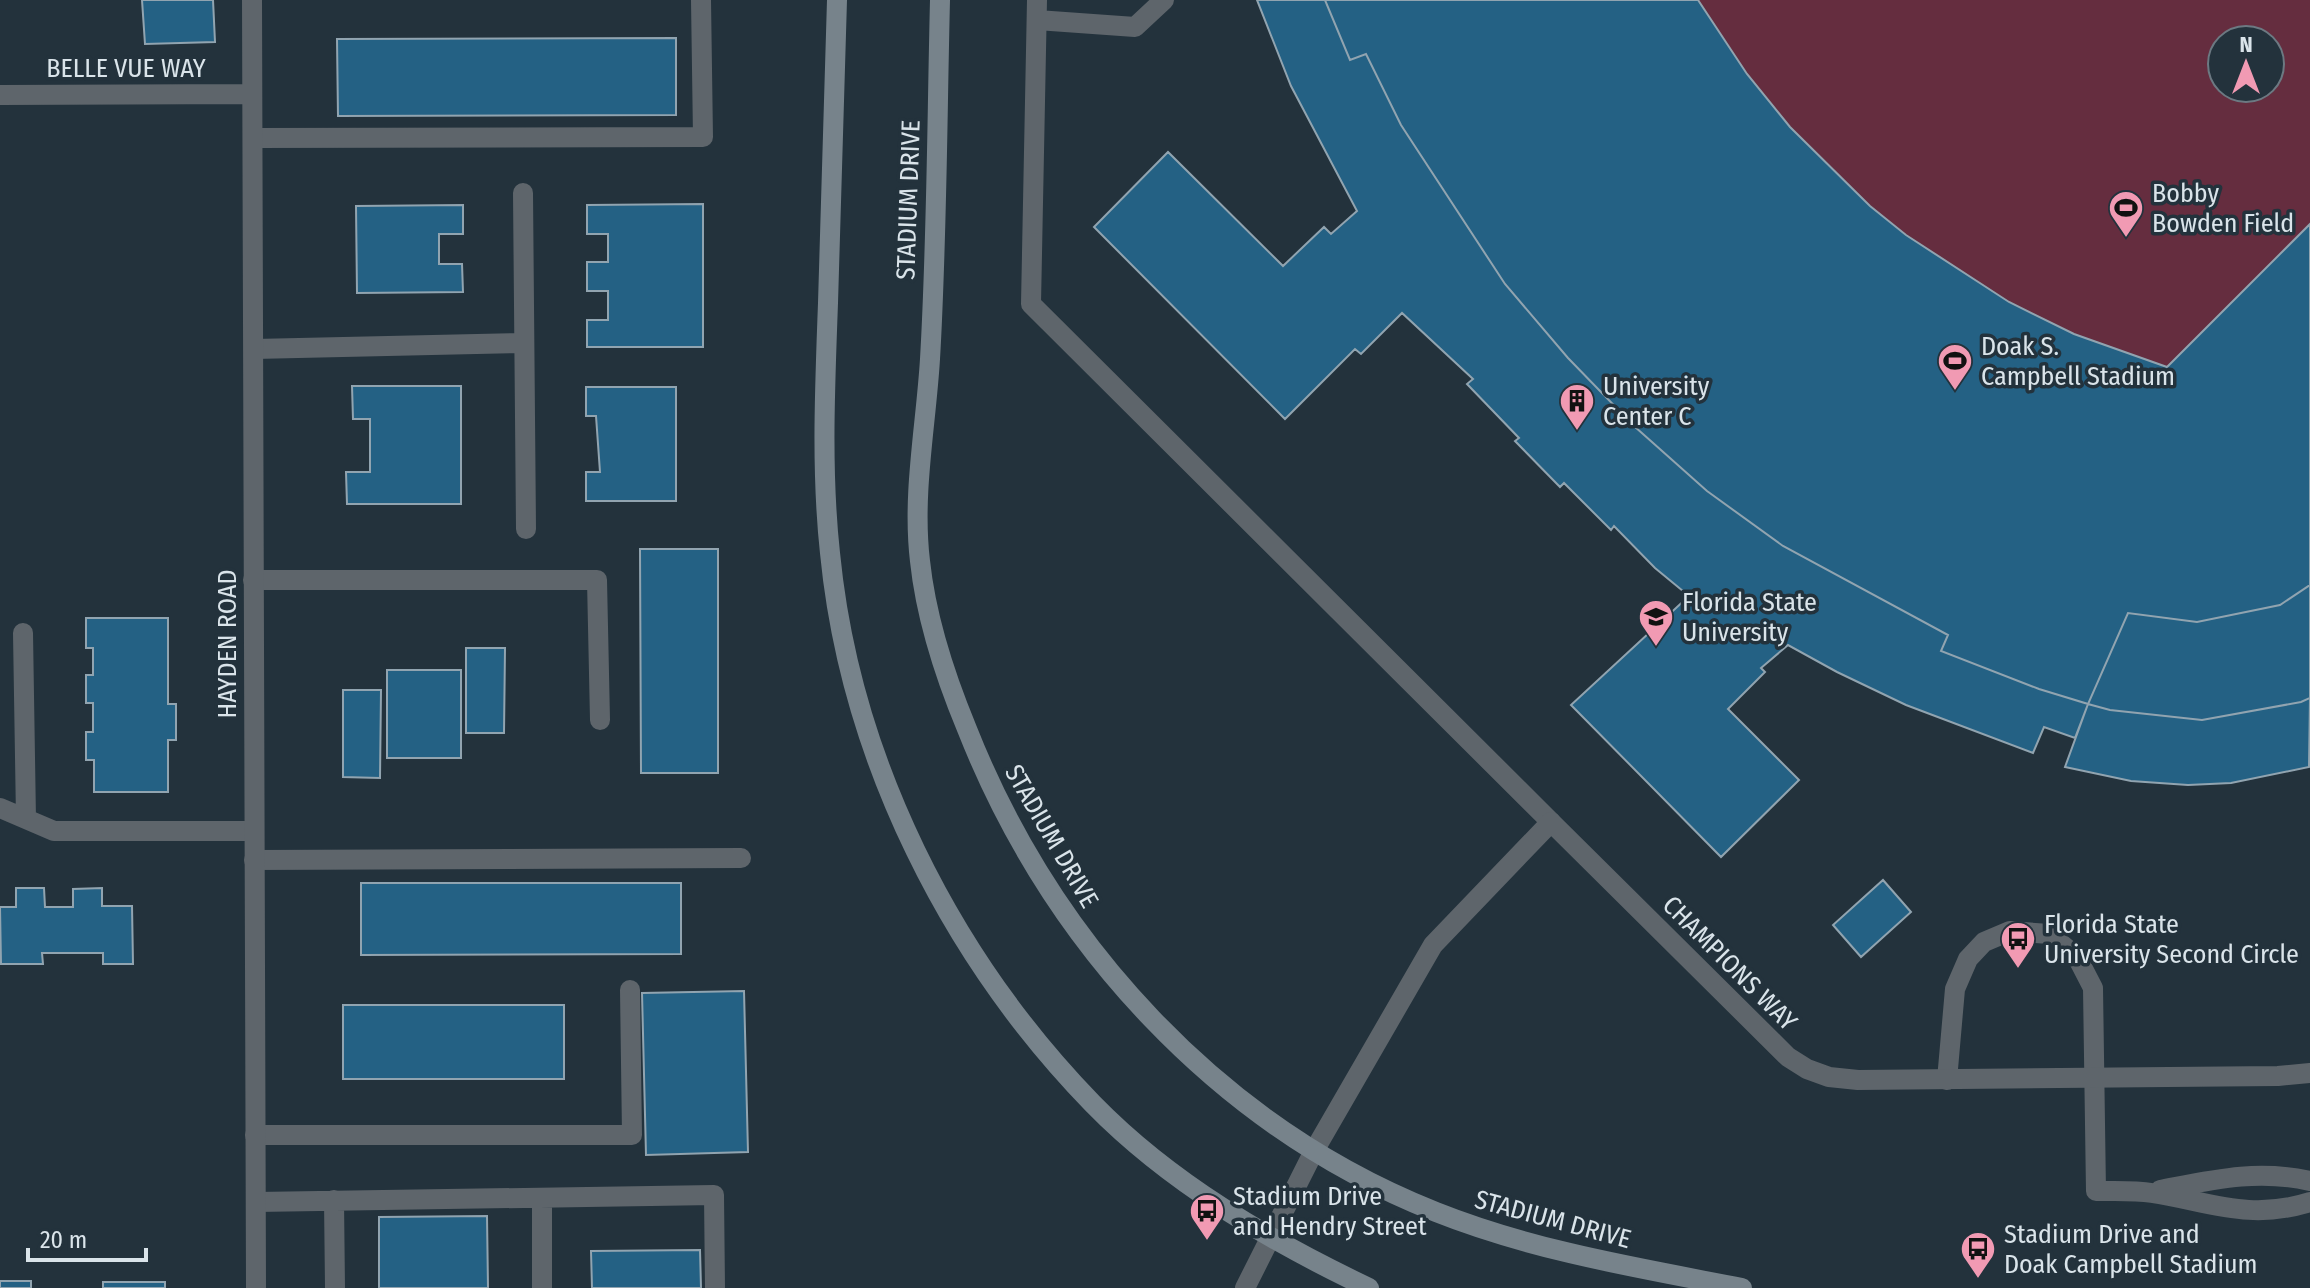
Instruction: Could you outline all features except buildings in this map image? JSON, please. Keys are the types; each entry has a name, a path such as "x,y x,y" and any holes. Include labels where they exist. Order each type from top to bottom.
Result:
{"main road":[{"path":"837,0 825,482 830,554 840,624 857,693 879,763 906,830 934,888 1008,1003 1053,1060 1095,1106 1147,1152 1207,1197 1271,1238 1369,1288"},
{"name":"STADIUM DRIVE","path":"940,0 930,358 919,508 920,559 931,622 952,692 1007,819 1042,880 1078,934 1169,1037 1261,1117 1314,1151 1432,1211 1488,1232 1579,1256 1742,1288"}],"street":[{"name":"HAYDEN ROAD","path":"252,0 256,1288"},
{"path":"253,138 703,137 701,0"},
{"path":"1037,10 1135,27 1164,0"},
{"name":"CHAMPIONS WAY","path":"1037,10 1031,304 1767,1037 1803,1067 1829,1077 1858,1080 2278,1076 2310,1073"},
{"name":"BELLE VUE WAY","path":"0,95 252,94"},
{"path":"523,193 526,529"},
{"path":"254,349 524,343"},
{"path":"253,580 597,580 600,720"},
{"path":"23,633 26,819"},
{"path":"0,808 54,831 254,831"},
{"path":"1245,1288 1314,1151 1433,945 1551,822"},
{"path":"254,860 741,858"},
{"path":"1947,1080 1955,989 1968,959 1984,942 2010,931 2049,934 2077,957 2093,988 2096,1191 2150,1192 2237,1211 2285,1210 2310,1202"},
{"path":"255,1135 632,1135 630,990"},
{"path":"2150,1192 2242,1175 2288,1176 2310,1181"},
{"path":"256,1202 714,1195 715,1288"},
{"path":"542,1198 542,1288"},
{"path":"334,1200 335,1288"}],"shaded area":[{"name":"Doak S. Campbell Stadium","path":"1325,0 2310,0 2310,698"}],"place":[{"name":"Bobby Bowden Field","path":"2126,239"},
{"name":"Doak S. Campbell Stadium","path":"1955,392"},
{"name":"University Center C","path":"1577,432"},
{"name":"Florida State University","path":"1656,648"},
{"name":"Florida State University Second Circle","path":"2018,970"},
{"name":"Stadium Drive and Hendry Street","path":"1207,1242"},
{"name":"Stadium Drive and Doak Campbell Stadium","path":"1978,1280"}]}
